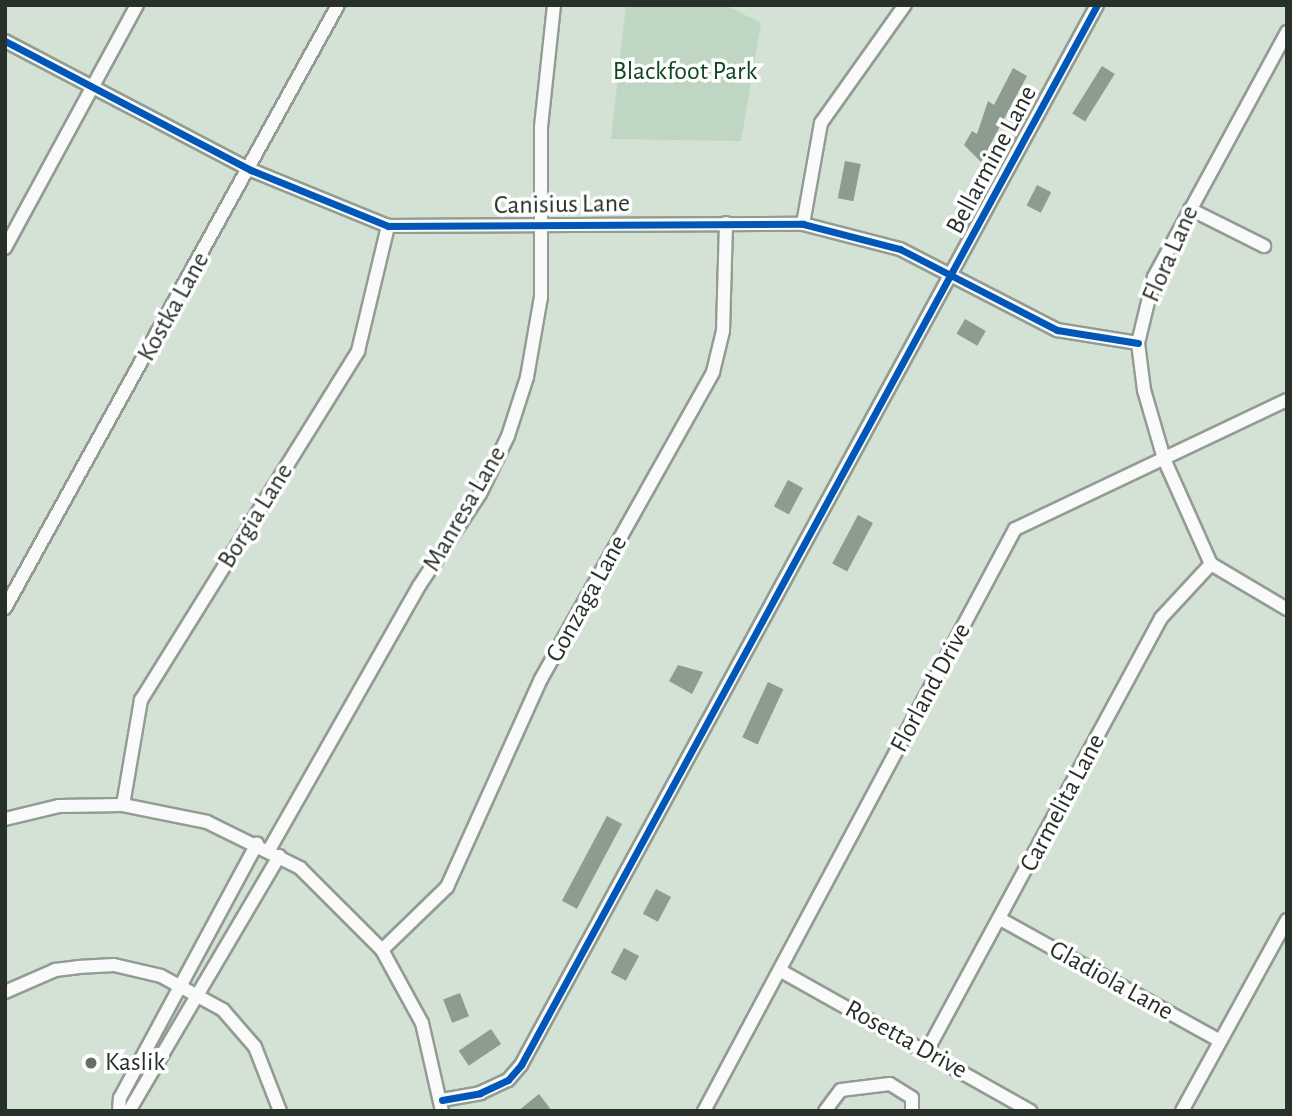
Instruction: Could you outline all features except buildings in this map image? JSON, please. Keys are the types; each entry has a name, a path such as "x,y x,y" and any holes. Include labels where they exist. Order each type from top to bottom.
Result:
{"street":[{"path":"5,248 136,5"},
{"name":"Kostka Lane","path":"5,608 251,170 338,5"},
{"name":"Manresa Lane","path":"119,1111 120,1098 179,984 268,850 392,632 480,494 508,436 536,338 542,228 541,128 554,5"},
{"path":"803,224 821,122 905,5"},
{"name":"Bellarmine Lane","path":"442,1105 481,1093 508,1080 521,1065 954,276 1097,5"},
{"name":"Flora Lane","path":"1211,564 1164,459 1144,390 1138,343 1154,277 1190,209 1281,54 1287,32"},
{"name":"Canisius Lane","path":"5,41 251,170 388,226 542,228 726,223 803,224 900,249 1057,330 1138,343"},
{"path":"1190,209 1264,246"},
{"name":"Gonzaga Lane","path":"383,950 446,887 541,679 713,372 723,331 726,223"},
{"name":"Borgia Lane","path":"123,805 142,700 358,351 388,226"},
{"name":"Florland Drive","path":"704,1111 1015,529 1287,400"},
{"path":"1211,564 1287,609"},
{"name":"Carmelita Lane","path":"927,1051 1002,920 1161,618 1211,564"},
{"path":"5,818 59,806 123,805 207,822 268,850 332,895 383,950 422,1023 442,1105"},
{"name":"Manresa Lane","path":"129,1111 201,996 268,850"},
{"name":"Gladiola Lane","path":"1002,920 1220,1041"},
{"path":"1182,1111 1287,920"},
{"path":"5,992 54,970 114,965 179,984 223,1010 255,1047 280,1111"},
{"name":"Rosetta Drive","path":"781,971 1030,1111"},
{"path":"825,1111 841,1090 890,1084 912,1098 912,1111"}],"green space":[{"name":"Blackfoot Park","path":"626,5 725,5 761,23 741,141 611,139"}],"cycle path":[{"path":"442,1100 480,1093 508,1080 521,1065 1097,5"},
{"path":"5,41 251,170 388,226 803,224 900,249 1057,330 1138,343"}],"place":[{"name":"Kaslik","path":"91,1063"}]}
